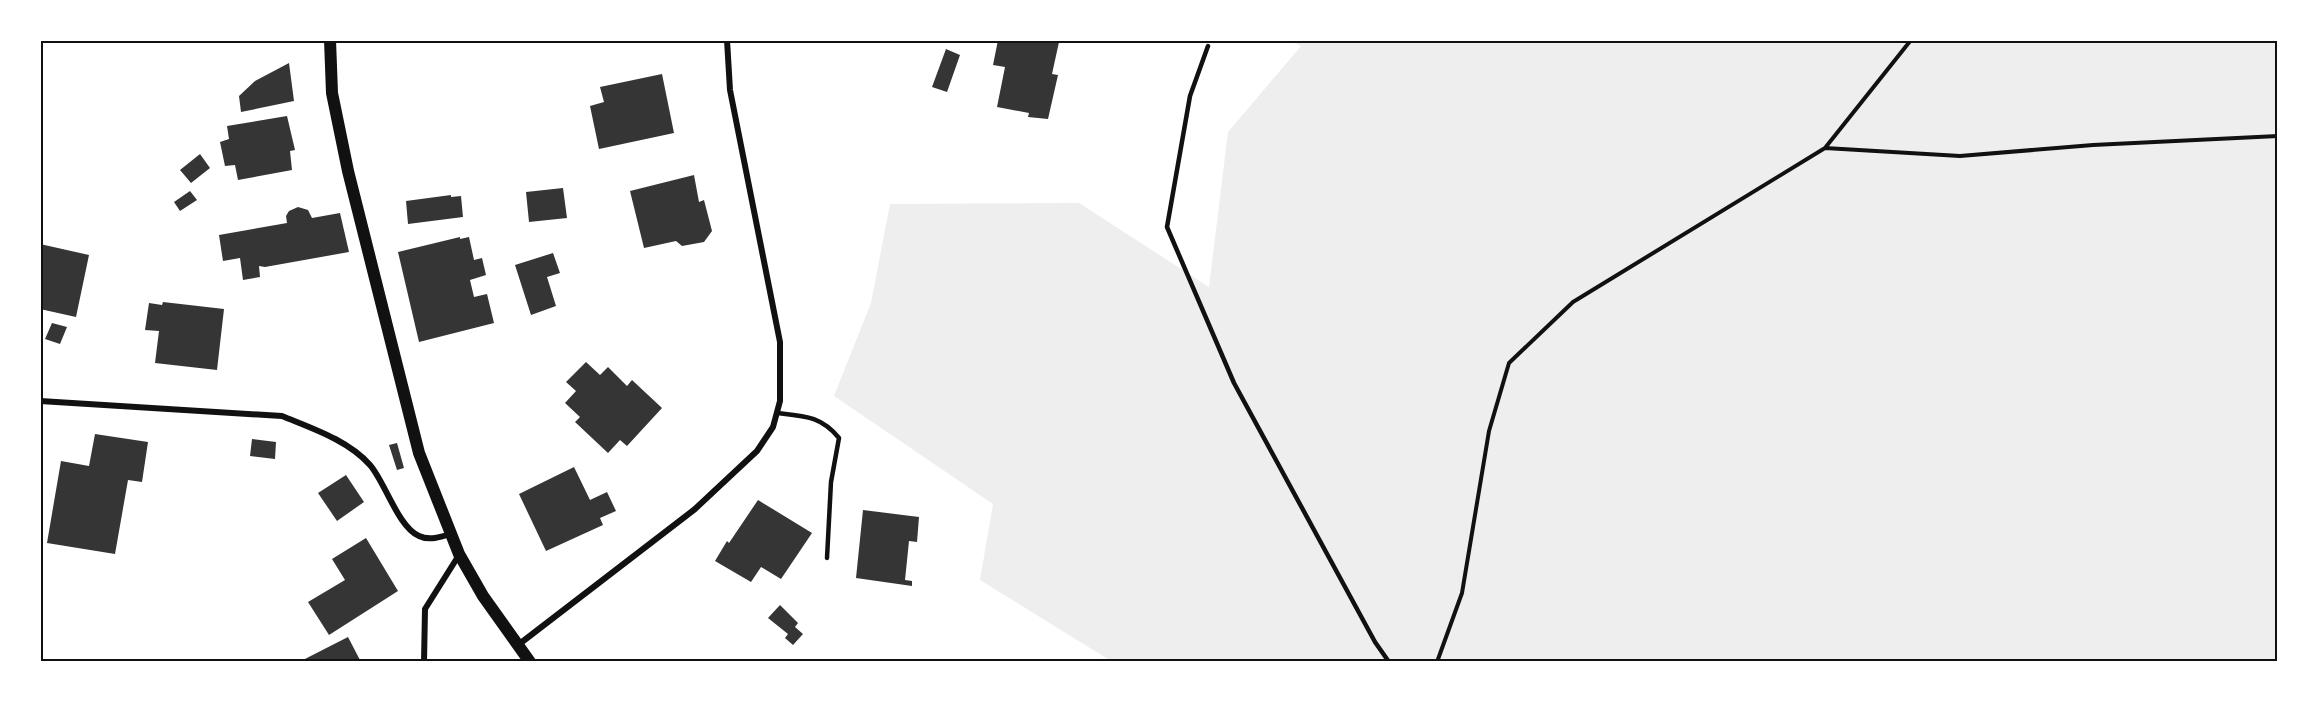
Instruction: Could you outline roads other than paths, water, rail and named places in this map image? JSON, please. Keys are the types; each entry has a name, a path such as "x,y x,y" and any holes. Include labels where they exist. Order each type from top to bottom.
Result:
{"main road":[{"path":"330,40 332,93 348,171 419,453 459,554 483,596 530,662"}],"street":[{"path":"517,645 636,555 727,480 757,451 773,427 780,401 780,342 730,90 727,40"},
{"path":"40,401 282,416 318,430 347,447 369,464 405,523 418,536 434,538 450,534"},
{"path":"423,662 425,609 459,554"}],"lane":[{"path":"1208,46 1190,96 1167,227 1234,383 1375,642 1389,662"},
{"path":"777,413 810,416 831,428 839,438 831,482 827,558"}]}
